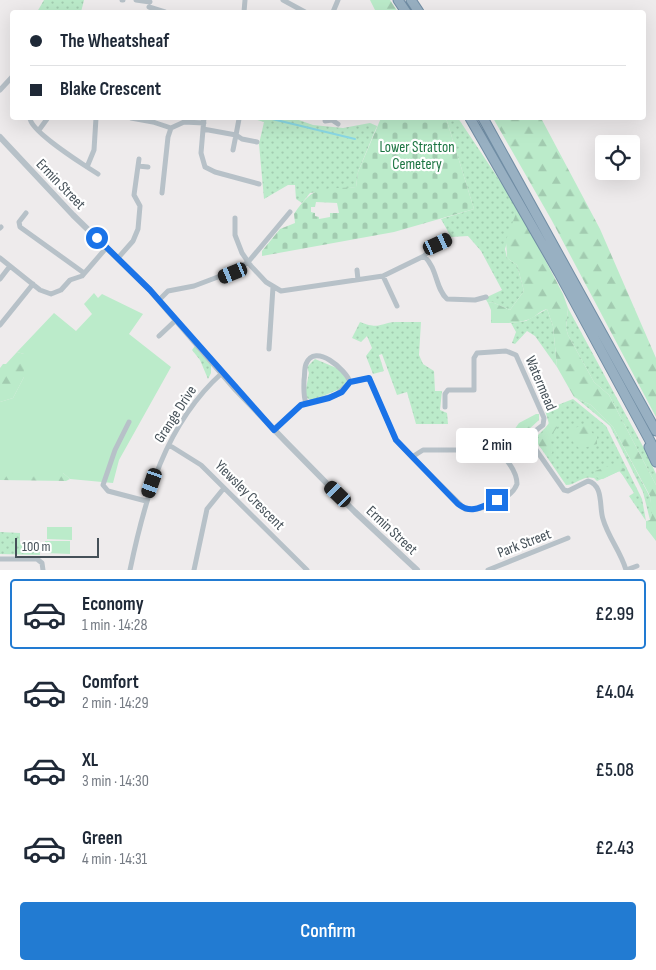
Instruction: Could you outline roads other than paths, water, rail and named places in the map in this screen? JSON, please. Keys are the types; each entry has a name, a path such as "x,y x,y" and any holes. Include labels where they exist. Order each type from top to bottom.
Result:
{"highway":[{"path":"471,120 656,452"},
{"path":"484,120 656,432"},
{"path":"632,408 656,462"}],"street":[{"path":"136,0 150,6"},
{"path":"283,0 301,10"},
{"path":"0,90 10,79"},
{"path":"30,120 31,124 54,144 98,174"},
{"path":"39,130 47,120"},
{"path":"87,167 94,150 96,120"},
{"path":"153,120 171,128"},
{"path":"233,150 239,120"},
{"path":"325,121 329,120"},
{"path":"334,120 338,124"},
{"path":"162,193 168,137 171,128 184,122 204,123 242,139 257,142"},
{"path":"204,123 202,153 205,167 215,172 259,184"},
{"name":"Ermin Street","path":"0,137 73,215 159,300 274,430 355,512 417,570"},
{"path":"118,258 130,245 138,229 140,206 134,194 139,159"},
{"path":"138,166 148,167"},
{"path":"159,300 168,291 194,286 224,276 249,261 290,212"},
{"path":"26,213 19,222 20,227 84,273"},
{"path":"235,218 233,227 236,241 251,266 272,287 286,291 383,276 424,256 434,246 448,240"},
{"path":"0,258 45,293 54,293 84,273 107,247"},
{"path":"424,256 434,267 441,291 447,299 475,300 486,297"},
{"path":"0,278 10,266"},
{"path":"357,270 358,280"},
{"path":"383,276 397,306"},
{"path":"0,325 33,284"},
{"path":"269,349 272,287"},
{"path":"159,336 176,320"},
{"name":"Watermead","path":"445,407 445,394 448,390 474,390 476,354 503,351 516,355 544,418 543,425 530,435 532,444 566,491 588,481 593,484 601,498 602,519 626,570 637,566"},
{"path":"306,403 303,394 305,370 307,362 312,357 319,356 337,365 350,382"},
{"name":"Grange Drive","path":"130,570 146,501 156,470 169,445 201,395 222,373"},
{"path":"274,430 292,412 306,403 336,395 350,382 369,378 396,440 412,457 465,509 475,510 510,494 517,484 516,475 502,454 493,450 422,450 412,457"},
{"path":"129,422 115,450 103,485 108,491 146,501"},
{"name":"Yiewsley Crescent","path":"169,445 201,464 307,570"},
{"path":"195,570 207,509 224,488"},
{"name":"Park Street","path":"488,570 568,538"},
{"path":"0,559 37,559 42,563 43,570"}],"waterway":[{"path":"276,120 355,139"}],"park label":[{"name":"Lower Stratton Cemetery","path":"417,156"}]}
